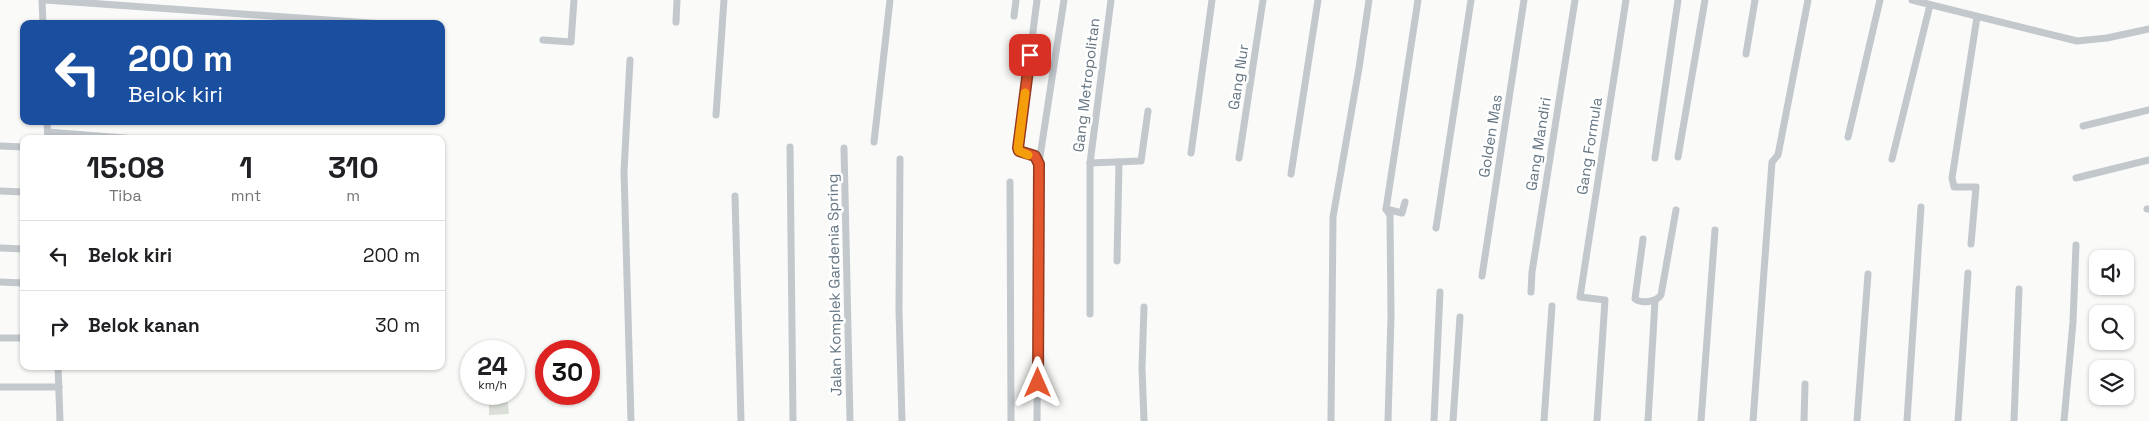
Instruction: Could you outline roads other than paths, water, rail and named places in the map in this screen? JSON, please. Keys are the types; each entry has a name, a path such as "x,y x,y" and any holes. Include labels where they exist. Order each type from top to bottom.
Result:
{"street":[{"path":"43,20 43,0 328,20"},
{"path":"544,40 571,42 574,0"},
{"path":"676,22 677,0"},
{"path":"716,115 724,0"},
{"path":"874,142 890,0"},
{"path":"1014,16 1016,0"},
{"path":"1037,0 1018,148 1019,151 1025,154 1035,156 1039,164"},
{"path":"1038,421 1039,164 1064,0"},
{"name":"Gang Metropolitan","path":"1090,314 1090,163 1111,0"},
{"path":"1191,153 1212,0"},
{"name":"Gang Nur","path":"1239,158 1264,0"},
{"path":"1291,174 1318,0"},
{"path":"1332,421 1333,217 1369,0"},
{"path":"1388,421 1391,316 1390,215 1386,210 1386,189 1418,0"},
{"path":"1436,228 1471,0"},
{"name":"Golden Mas","path":"1482,276 1524,0"},
{"name":"Gang Mandiri","path":"1531,292 1532,272 1575,0"},
{"name":"Gang Formula","path":"1597,421 1605,300 1580,297 1626,0"},
{"path":"1655,158 1678,0"},
{"path":"1678,157 1705,0"},
{"path":"1746,54 1755,0"},
{"path":"1753,421 1772,162 1778,155 1808,0"},
{"path":"1848,137 1880,0"},
{"path":"1912,0 2077,41 2107,38 2149,29"},
{"path":"1892,159 1930,5"},
{"path":"1971,244 1976,187 1954,187 1952,178 1977,17"},
{"path":"630,60 624,171 631,421"},
{"path":"2083,126 2149,110"},
{"path":"1090,163 1141,160 1148,111"},
{"path":"0,146 20,147"},
{"path":"790,146 793,421"},
{"name":"Jalan Komplek Gardenia Spring","path":"844,148 850,421"},
{"path":"900,160 899,310 902,421"},
{"path":"2076,178 2149,160"},
{"path":"1117,261 1119,162"},
{"path":"1010,182 1011,421"},
{"path":"0,191 20,192"},
{"path":"735,196 741,421"},
{"path":"1386,210 1402,213 1404,202"},
{"path":"1907,421 1921,207"},
{"path":"1643,239 1634,299 1638,301 1655,301 1662,295 1676,210"},
{"path":"1701,421 1714,230"},
{"path":"2064,421 2073,322 2076,245"},
{"path":"0,248 20,249"},
{"path":"1958,421 1968,273"},
{"path":"1857,421 1868,274"},
{"path":"0,282 20,283"},
{"path":"2014,421 2019,289"},
{"path":"1434,421 1440,292"},
{"path":"1648,421 1655,301"},
{"path":"1544,421 1552,306"},
{"path":"1144,307 1142,368 1144,421"},
{"path":"1453,421 1460,317"},
{"path":"0,338 20,338"},
{"path":"58,370 60,421"},
{"path":"1804,421 1805,384"},
{"path":"0,387 59,387"}]}
